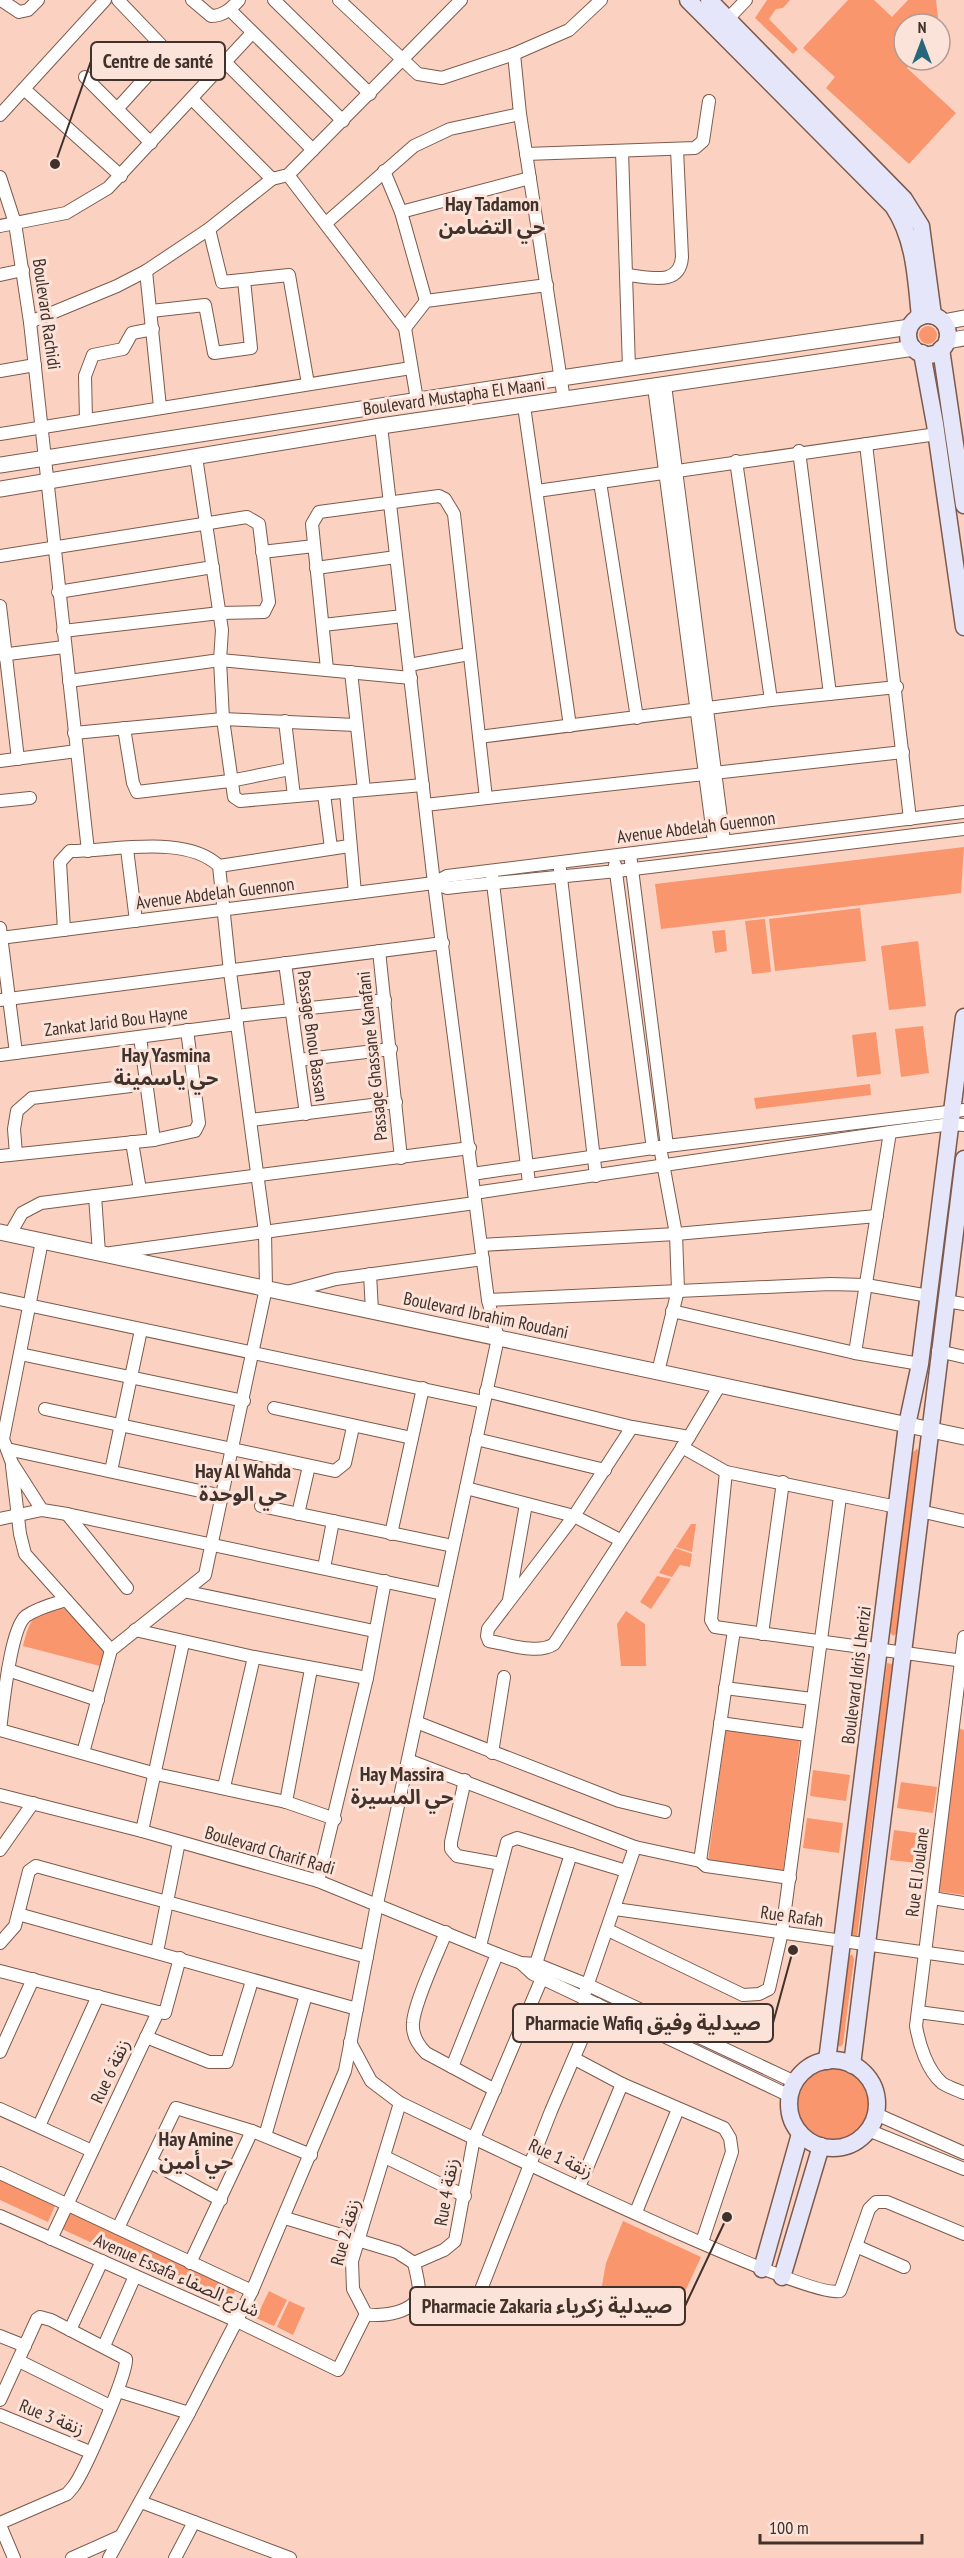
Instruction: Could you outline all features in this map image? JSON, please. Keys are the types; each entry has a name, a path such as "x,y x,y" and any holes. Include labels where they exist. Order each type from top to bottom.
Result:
{"main road":[{"path":"688,0 723,25 904,199 915,215 924,240 926,320 909,338 918,351 936,433 964,627"},
{"path":"709,0 723,25"},
{"path":"926,320 948,331 944,345 957,430 964,505"},
{"path":"918,351 930,354 944,345"},
{"path":"936,433 957,430"},
{"name":"Boulevard Idris Lherizi","path":"827,2061 908,1425 920,1364 958,1118 964,1017"},
{"path":"852,2065 938,1351 964,1159"},
{"path":"827,2061 852,2065 863,2073 873,2086 877,2099 876,2114 868,2130 847,2146 821,2146 801,2134 790,2115 792,2089 809,2068 827,2061"},
{"path":"762,2269 801,2134"},
{"path":"782,2277 821,2146"}],"street":[{"path":"1,0 19,12 28,10 38,0"},
{"path":"1,111 105,0"},
{"path":"117,109 166,56 162,46 118,0"},
{"path":"192,0 211,16 218,16 230,10 239,0"},
{"path":"274,0 370,94"},
{"path":"341,0 418,74 442,78 514,54 569,30 601,0"},
{"path":"30,322 117,286 146,271 209,229 272,179 288,175 461,0"},
{"path":"723,25 746,0"},
{"path":"230,10 343,121"},
{"path":"0,226 76,209 121,176 252,33"},
{"path":"514,54 520,114 564,400"},
{"path":"224,61 313,150"},
{"path":"85,78 151,143"},
{"path":"24,89 121,176"},
{"path":"192,99 272,179"},
{"path":"526,154 695,148 704,141 709,100"},
{"path":"326,224 405,152 427,138 450,129 520,114"},
{"path":"627,275 667,278 676,275 680,270 682,257 677,149"},
{"path":"622,151 629,368"},
{"path":"384,171 400,212 426,301"},
{"path":"288,175 405,328 417,400"},
{"name":"Boulevard Rachidi","path":"0,177 15,224 30,322 88,851"},
{"path":"400,212 530,178"},
{"path":"209,229 221,281 289,275 308,384"},
{"path":"0,275 23,270"},
{"path":"146,271 160,407"},
{"path":"151,311 205,305 214,353 250,348 244,280"},
{"path":"405,328 426,301 547,285"},
{"name":"Boulevard Mustapha El Maani","path":"0,465 44,460 926,320 964,318"},
{"path":"86,420 84,376 93,355 123,349 132,333 153,329"},
{"path":"944,345 964,338"},
{"name":"Boulevard Mustapha El Maani","path":"0,489 381,426 918,351"},
{"path":"0,371 35,365"},
{"path":"0,434 411,368"},
{"path":"660,386 704,710 719,842"},
{"path":"524,406 570,726"},
{"path":"109,2558 189,2413 252,2291 285,2218 345,2071 377,1904 498,1338 488,1300 434,883 381,426"},
{"path":"537,491 799,451 936,433"},
{"path":"866,444 897,687 910,819"},
{"path":"799,451 830,694"},
{"path":"196,457 220,613 223,719 234,797 240,801 423,785"},
{"path":"736,461 771,700"},
{"path":"600,482 637,718"},
{"path":"327,669 312,520 319,512 438,496 451,506 486,798"},
{"path":"0,556 207,523 253,518 259,524 269,602 266,610 63,631"},
{"path":"262,552 314,546"},
{"path":"316,568 396,557"},
{"path":"58,592 213,567"},
{"path":"0,606 6,709 18,759"},
{"path":"323,625 403,615"},
{"path":"3,654 64,647"},
{"path":"409,665 469,654"},
{"path":"69,681 220,660 411,678"},
{"path":"351,672 364,790"},
{"path":"479,737 771,700 897,687"},
{"path":"74,733 223,719 356,725"},
{"path":"285,721 294,796"},
{"path":"124,728 133,783 137,792 230,781 290,769"},
{"path":"0,762 77,752"},
{"path":"425,806 903,752"},
{"path":"345,792 355,893"},
{"path":"324,794 331,848"},
{"path":"0,801 30,798"},
{"name":"Avenue Abdelah Guennon","path":"492,877 559,862 964,812"},
{"name":"Avenue Abdelah Guennon","path":"0,934 64,930 434,883 447,876 561,876 617,871 632,867 964,829"},
{"path":"219,866 349,846"},
{"path":"64,930 60,862 70,851 170,847 193,850 211,858 219,866 230,972 265,1232 266,1288 234,1449 205,1575 188,1592 111,1650 82,1753"},
{"path":"127,849 136,921"},
{"path":"630,854 660,1147"},
{"path":"613,855 676,1234 678,1290 658,1372"},
{"path":"559,862 596,1176"},
{"path":"492,877 529,1183"},
{"path":"0,934 4,999 16,1053"},
{"path":"4,999 230,972 443,943"},
{"name":"Passage Ghassane Kanafani","path":"379,951 401,1158"},
{"name":"Passage Bnou Bassan","path":"285,963 306,1114"},
{"name":"Zankat Jarid Bou Hayne","path":"0,1055 187,1030 291,1010 385,1000"},
{"path":"0,1156 154,1140 190,1134 198,1128 199,1123 187,1030"},
{"path":"140,1037 154,1140"},
{"path":"299,1060 391,1048"},
{"path":"16,1154 17,1111 32,1098 147,1084"},
{"path":"251,1120 396,1102"},
{"path":"472,1174 660,1147 958,1118"},
{"path":"95,1196 102,1253 265,1232 475,1198 529,1183 596,1176 890,1132 958,1118"},
{"path":"855,1353 890,1132"},
{"path":"132,1142 140,1190"},
{"path":"5,1233 22,1213 34,1205 470,1148"},
{"path":"481,1245 676,1234 877,1216"},
{"name":"Boulevard Ibrahim Roudani","path":"5,1233 964,1437"},
{"path":"42,1241 3,1434 12,1463 42,1510"},
{"path":"286,1293 336,1279 483,1259"},
{"path":"370,1274 372,1311"},
{"path":"488,1300 777,1285 866,1285 929,1296"},
{"path":"0,1299 254,1354 423,1388 485,1396 632,1427 685,1442 726,1472 897,1507"},
{"path":"946,1300 964,1304"},
{"path":"672,1311 855,1353 920,1364"},
{"path":"111,1471 141,1330"},
{"path":"938,1351 964,1357"},
{"path":"20,1354 244,1401"},
{"path":"632,1427 574,1516 488,1629 488,1640 535,1649 549,1648 563,1633 720,1385"},
{"path":"391,1534 423,1388"},
{"path":"274,1408 412,1438"},
{"path":"45,1409 335,1471 343,1467 353,1427"},
{"path":"476,1439 605,1470"},
{"path":"7,1449 223,1496"},
{"path":"12,1463 25,1554 111,1650"},
{"path":"298,1514 309,1466"},
{"path":"726,1472 711,1620 716,1627 819,1642 963,1656"},
{"path":"762,1634 783,1482"},
{"path":"466,1488 574,1516 621,1540"},
{"path":"608,1930 748,1996 766,1992 769,1989 782,1932 790,1878 819,1642 840,1497"},
{"path":"508,1602 526,1504"},
{"path":"261,1506 453,1546"},
{"path":"0,1518 42,1510 67,1514 443,1594"},
{"path":"920,1511 964,1521"},
{"path":"67,1514 127,1588"},
{"path":"324,1568 333,1521"},
{"path":"318,1881 335,1819 367,1678 385,1581"},
{"path":"188,1592 374,1631"},
{"path":"66,1600 34,1611 20,1624 8,1670 0,1730 156,1774 286,1802 335,1819"},
{"path":"135,1630 311,1669 367,1678"},
{"path":"700,1861 734,1630"},
{"name":"Rue El Joulane","path":"964,1638 959,1723 932,1898 916,2026 922,2050 942,2083 964,2093"},
{"path":"142,1831 183,1642"},
{"path":"224,1787 254,1657"},
{"path":"286,1802 311,1669"},
{"path":"8,1670 98,1700"},
{"path":"492,1753 504,1677"},
{"path":"725,1688 812,1698"},
{"path":"416,1722 619,1801 665,1812"},
{"path":"720,1723 807,1735"},
{"path":"408,1760 635,1847 700,1861 706,1866 790,1878"},
{"path":"465,1780 451,1842 452,1849 457,1856 501,1864"},
{"name":"Boulevard Charif Radi","path":"0,1795 142,1831 318,1881 521,1963 537,1972"},
{"path":"0,1850 33,1803"},
{"path":"480,1946 507,1842 513,1839 626,1871"},
{"path":"157,1952 169,1902 179,1842"},
{"path":"583,1998 635,1847"},
{"name":"Rue 4 زنقة","path":"414,2263 444,2250 455,2241 474,2138 495,2090 537,1972 571,1854"},
{"path":"0,1943 15,1926 29,1871 36,1866 368,1958"},
{"path":"932,1898 964,1903"},
{"name":"Rue Rafah","path":"615,1909 964,1958"},
{"path":"18,1914 357,2009"},
{"path":"446,1932 413,2023 419,2046 495,2090"},
{"path":"452,2067 496,1954"},
{"name":"Rue 6 زنقة","path":"51,2239 158,2012 165,2013 180,1958"},
{"path":"0,1971 158,2012"},
{"path":"537,1972 588,1985 792,2089"},
{"path":"537,1972 583,1998 792,2089"},
{"path":"0,2052 33,1979"},
{"path":"146,2037 209,2062 225,2063 252,1981"},
{"path":"265,2136 306,1995"},
{"path":"39,2126 98,1996"},
{"path":"473,2310 597,2004"},
{"path":"918,2012 964,2018"},
{"name":"Rue 1 زنقة","path":"350,2042 371,2081 400,2103 762,2269 829,2293 840,2291 856,2246"},
{"path":"574,2059 622,2084 724,2128 732,2144 732,2152 702,2242"},
{"path":"579,2187 622,2084"},
{"name":"Rue 2 زنقة","path":"366,2314 357,2302 351,2278 352,2261 400,2103"},
{"path":"118,2228 176,2108 252,2131 311,2155"},
{"path":"0,2109 92,2151"},
{"path":"636,2212 678,2109"},
{"path":"876,2114 964,2153"},
{"path":"868,2130 964,2169"},
{"path":"190,2263 252,2131"},
{"path":"385,2157 465,2196"},
{"path":"151,2162 221,2200"},
{"path":"0,2173 252,2291"},
{"path":"904,2267 856,2246 869,2209 881,2201 964,2234"},
{"name":"Avenue Essafa شارع الصفاء","path":"0,2218 237,2321 338,2370 366,2314"},
{"path":"285,2218 397,2252 414,2263 419,2292 413,2303 396,2312 378,2316 366,2314"},
{"path":"70,2330 102,2261"},
{"path":"104,2346 135,2276"},
{"path":"0,2400 40,2317 104,2346 126,2359 126,2368 118,2391 79,2479 67,2494 0,2524 14,2558"},
{"path":"0,2336 25,2346"},
{"path":"19,2361 110,2406"},
{"path":"118,2391 189,2413"},
{"name":"Rue 3 زنقة","path":"0,2415 90,2452"},
{"path":"141,2502 290,2558"},
{"path":"175,2558 194,2522"},
{"path":"72,2558 119,2537"}],"shaded area":[{"path":"767,0 790,0 783,8 776,9 769,19 798,49 793,54 755,18"},
{"path":"848,0 874,0 892,17 892,72 911,72 956,113 909,164 826,88 835,77 803,48"},
{"path":"908,0 936,0 937,12 897,12"},
{"path":"928,326 934,329 937,335 934,341 928,344 922,341 919,335 922,329"},
{"path":"964,847 961,893 661,929 655,884"},
{"path":"860,908 866,961 775,971 769,919"},
{"path":"765,919 771,972 752,974 745,921"},
{"path":"725,930 727,951 715,953 712,931"},
{"path":"918,941 926,1006 889,1010 881,946"},
{"path":"923,1026 929,1073 901,1077 895,1029"},
{"path":"876,1032 881,1074 857,1077 852,1035"},
{"path":"870,1084 871,1095 756,1109 754,1098"},
{"path":"917,1449 920,1453 897,1633 893,1636 890,1632 913,1452"},
{"path":"691,1524 696,1524 692,1552 676,1547"},
{"path":"675,1548 692,1554 690,1567 680,1565 672,1577 659,1573"},
{"path":"657,1576 671,1579 651,1609 640,1602"},
{"path":"62,1608 70,1611 105,1648 100,1666 23,1646 34,1618 45,1612"},
{"path":"626,1611 645,1624 646,1666 621,1666 617,1624"},
{"path":"887,1663 892,1664 892,1667 857,1937 851,1936 851,1933"},
{"path":"958,1728 964,1730 964,1895 936,1891"},
{"path":"726,1729 800,1739 783,1871 708,1861"},
{"path":"813,1770 850,1775 846,1801 810,1796"},
{"path":"901,1782 937,1787 933,1813 897,1808"},
{"path":"807,1818 843,1823 839,1853 803,1848"},
{"path":"894,1830 930,1835 926,1864 890,1860"},
{"path":"852,1954 854,1959 843,2044 840,2047 837,2043 848,1957"},
{"path":"840,2069 853,2075 862,2084 866,2090 868,2104 866,2118 858,2129 847,2137 826,2139 808,2129 800,2118 798,2097 808,2079 819,2071"},
{"path":"0,2177 56,2203 48,2222 0,2200"},
{"path":"71,2210 237,2287 228,2306 62,2229"},
{"path":"623,2221 701,2257 676,2311 648,2306 601,2291 606,2263"},
{"path":"269,2291 287,2300 274,2326 256,2318"},
{"path":"289,2301 305,2308 293,2335 277,2327"}],"place":[{"name":"Centre de santé","path":"55,164"},
{"name":"Pharmacie Wafiq صيدلية وفيق","path":"793,1950"},
{"name":"Pharmacie Zakaria صيدلية زكرياء","path":"727,2217"}],"district":[{"name":"Hay Tadamon حي التضامن","path":"492,216"},
{"name":"Hay Yasmina حي ياسمينة","path":"166,1066"},
{"name":"Hay Al Wahda حي الوحدة","path":"243,1482"},
{"name":"Hay Massira حي المسيرة","path":"402,1786"},
{"name":"Hay Amine حي أمين","path":"196,2150"}]}
